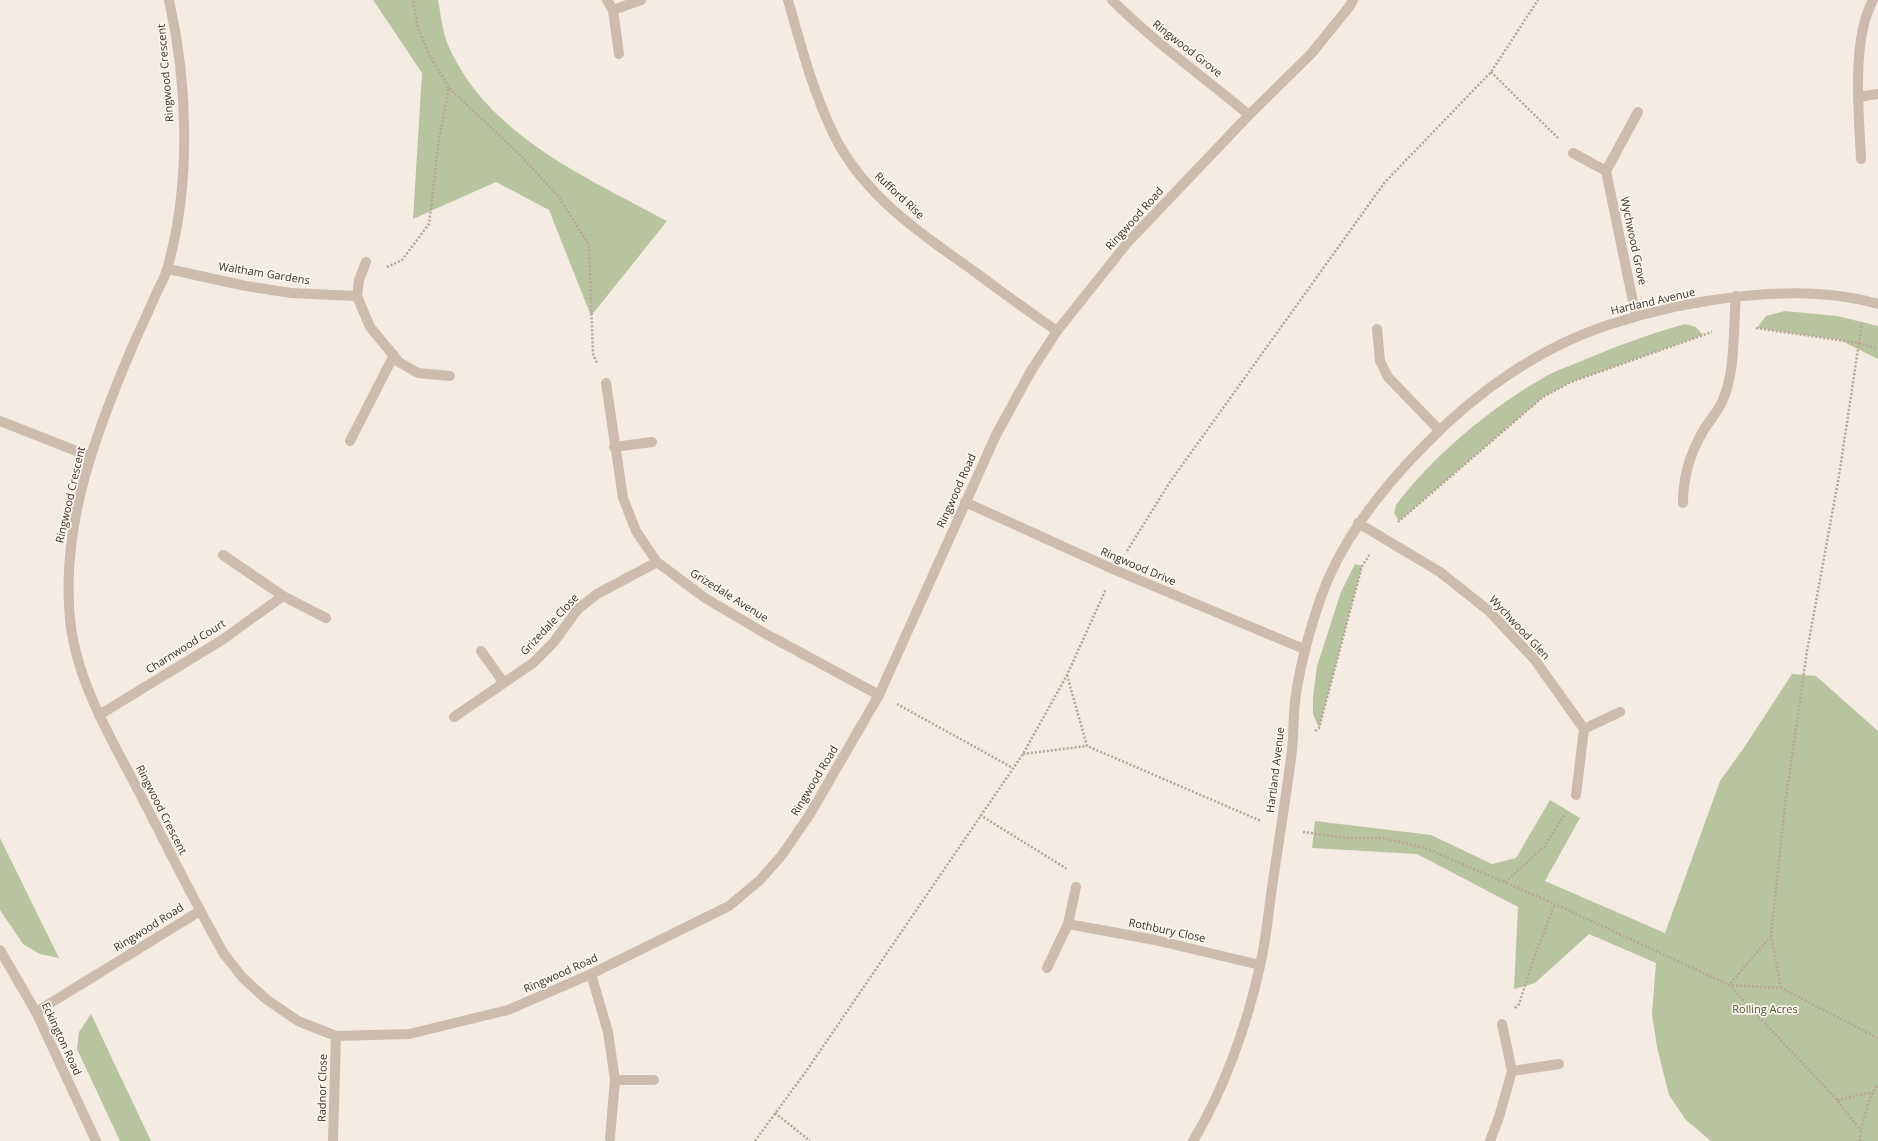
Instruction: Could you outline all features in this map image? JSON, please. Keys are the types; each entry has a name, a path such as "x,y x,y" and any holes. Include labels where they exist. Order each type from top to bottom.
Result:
{"street":[{"name":"Ringwood Crescent","path":"169,0 175,27 183,102 183,167 179,213 168,268 131,350 89,456 72,533 68,578 70,622 81,669 99,715 200,911"},
{"path":"607,0 613,10 619,54"},
{"path":"613,10 641,0"},
{"name":"Rufford Rise","path":"788,0 810,80 834,136 851,164 872,190 925,237 1057,331"},
{"name":"Ringwood Grove","path":"1112,0 1136,25 1203,76 1249,115"},
{"name":"Ringwood Road","path":"36,1012 200,911 224,954 243,978 266,999 298,1021 336,1036 409,1034 508,1010 591,974 729,906 760,880 782,855 810,814 879,695 996,434 1031,371 1057,331 1128,242 1249,115 1311,54 1353,0"},
{"path":"1861,159 1858,97 1860,44 1868,8 1873,0"},
{"path":"1858,97 1878,94"},
{"path":"1574,153 1606,171 1638,112"},
{"name":"Wychwood Grove","path":"1606,171 1636,316"},
{"path":"366,262 357,296 370,327 399,362 418,373 450,376"},
{"name":"Waltham Gardens","path":"168,268 246,286 291,293 357,296"},
{"name":"Hartland Avenue","path":"1197,1140 1222,1084 1244,1022 1260,965 1281,829 1292,748 1296,696 1304,649 1322,595 1334,565 1358,523 1392,478 1440,430 1488,388 1533,359 1591,331 1636,316 1736,296 1804,292 1866,300 1878,304"},
{"path":"1683,503 1683,486 1690,457 1702,433 1722,402 1730,376 1736,296"},
{"path":"1377,329 1380,361 1388,377 1440,430"},
{"path":"350,441 394,355"},
{"name":"Grizedale Avenue","path":"606,383 614,447 623,498 636,531 657,562 705,598 766,634 879,695"},
{"path":"0,421 89,456"},
{"path":"614,447 652,442"},
{"name":"Ringwood Drive","path":"965,502 1115,570 1304,649"},
{"name":"Wychwood Glen","path":"1358,523 1440,572 1489,611 1535,660 1584,729"},
{"path":"223,555 283,596 326,618"},
{"name":"Grizedale Close","path":"454,717 533,663 553,643 578,609 597,594 657,562"},
{"name":"Charnwood Court","path":"99,715 222,640 283,596"},
{"path":"481,651 504,683"},
{"path":"1576,795 1584,729 1620,712"},
{"path":"1047,968 1068,924 1076,887"},
{"name":"Rothbury Close","path":"1068,924 1156,940 1260,965"},
{"name":"Eckington Road","path":"0,950 36,1012 96,1141"},
{"path":"591,974 608,1032 615,1080 610,1138"},
{"path":"1490,1141 1499,1117 1512,1071 1502,1024"},
{"name":"Radnor Close","path":"333,1141 336,1036"},
{"path":"1512,1071 1559,1064"},
{"path":"615,1080 654,1080"}],"path":[{"path":"413,0 418,28 430,56 449,88 520,155 559,197 589,245 593,354 606,383"},
{"path":"1491,72 1574,153"},
{"path":"360,280 402,260 429,224 439,139 449,88"},
{"path":"1780,988 1771,936 1786,805 1807,651 1839,476 1858,343 1866,300"},
{"path":"1292,748 1319,728 1362,566 1381,537 1543,397 1571,382 1733,324 1858,343 1878,348"},
{"path":"1067,675 1087,746"},
{"path":"879,695 1013,768"},
{"path":"1023,754 1087,746 1281,829 1346,838 1383,838 1425,848 1555,904 1728,985 1837,1100 1861,1131"},
{"path":"1505,882 1544,848 1576,795"},
{"path":"980,815 1074,874 1076,887"},
{"path":"1502,1024 1519,1004 1535,955 1555,904"},
{"path":"1728,985 1771,936"},
{"path":"1728,985 1780,988 1878,1038"},
{"path":"1860,1141 1861,1131 1873,1092 1878,1085"},
{"path":"1837,1100 1873,1092"},
{"path":"775,1113 810,1141"}],"green space":[{"path":"373,0 438,0 448,45 465,77 487,104 513,129 572,170 667,221 591,316 549,210 496,182 413,219 422,73"},
{"path":"1785,311 1837,316 1878,326 1878,359 1840,340 1757,328 1766,316"},
{"path":"1685,324 1696,327 1703,335 1571,382 1543,397 1399,521 1394,513 1396,505 1411,486 1445,451 1502,404 1556,371 1632,341"},
{"path":"1355,564 1362,566 1319,728 1313,714 1313,698 1317,666 1341,592"},
{"name":"Rolling Acres","path":"1792,674 1816,676 1878,731 1878,1141 1711,1141 1686,1120 1669,1095 1657,1047 1652,1014 1656,963 1589,934 1535,983 1514,989 1518,907 1417,854 1312,848 1315,821 1431,835 1492,864 1516,858 1550,800 1580,818 1545,881 1665,933 1720,781 1743,749"},
{"path":"0,838 59,958 40,954 23,944 0,910"},
{"path":"91,1014 151,1141 120,1141 77,1049 79,1032"}]}
